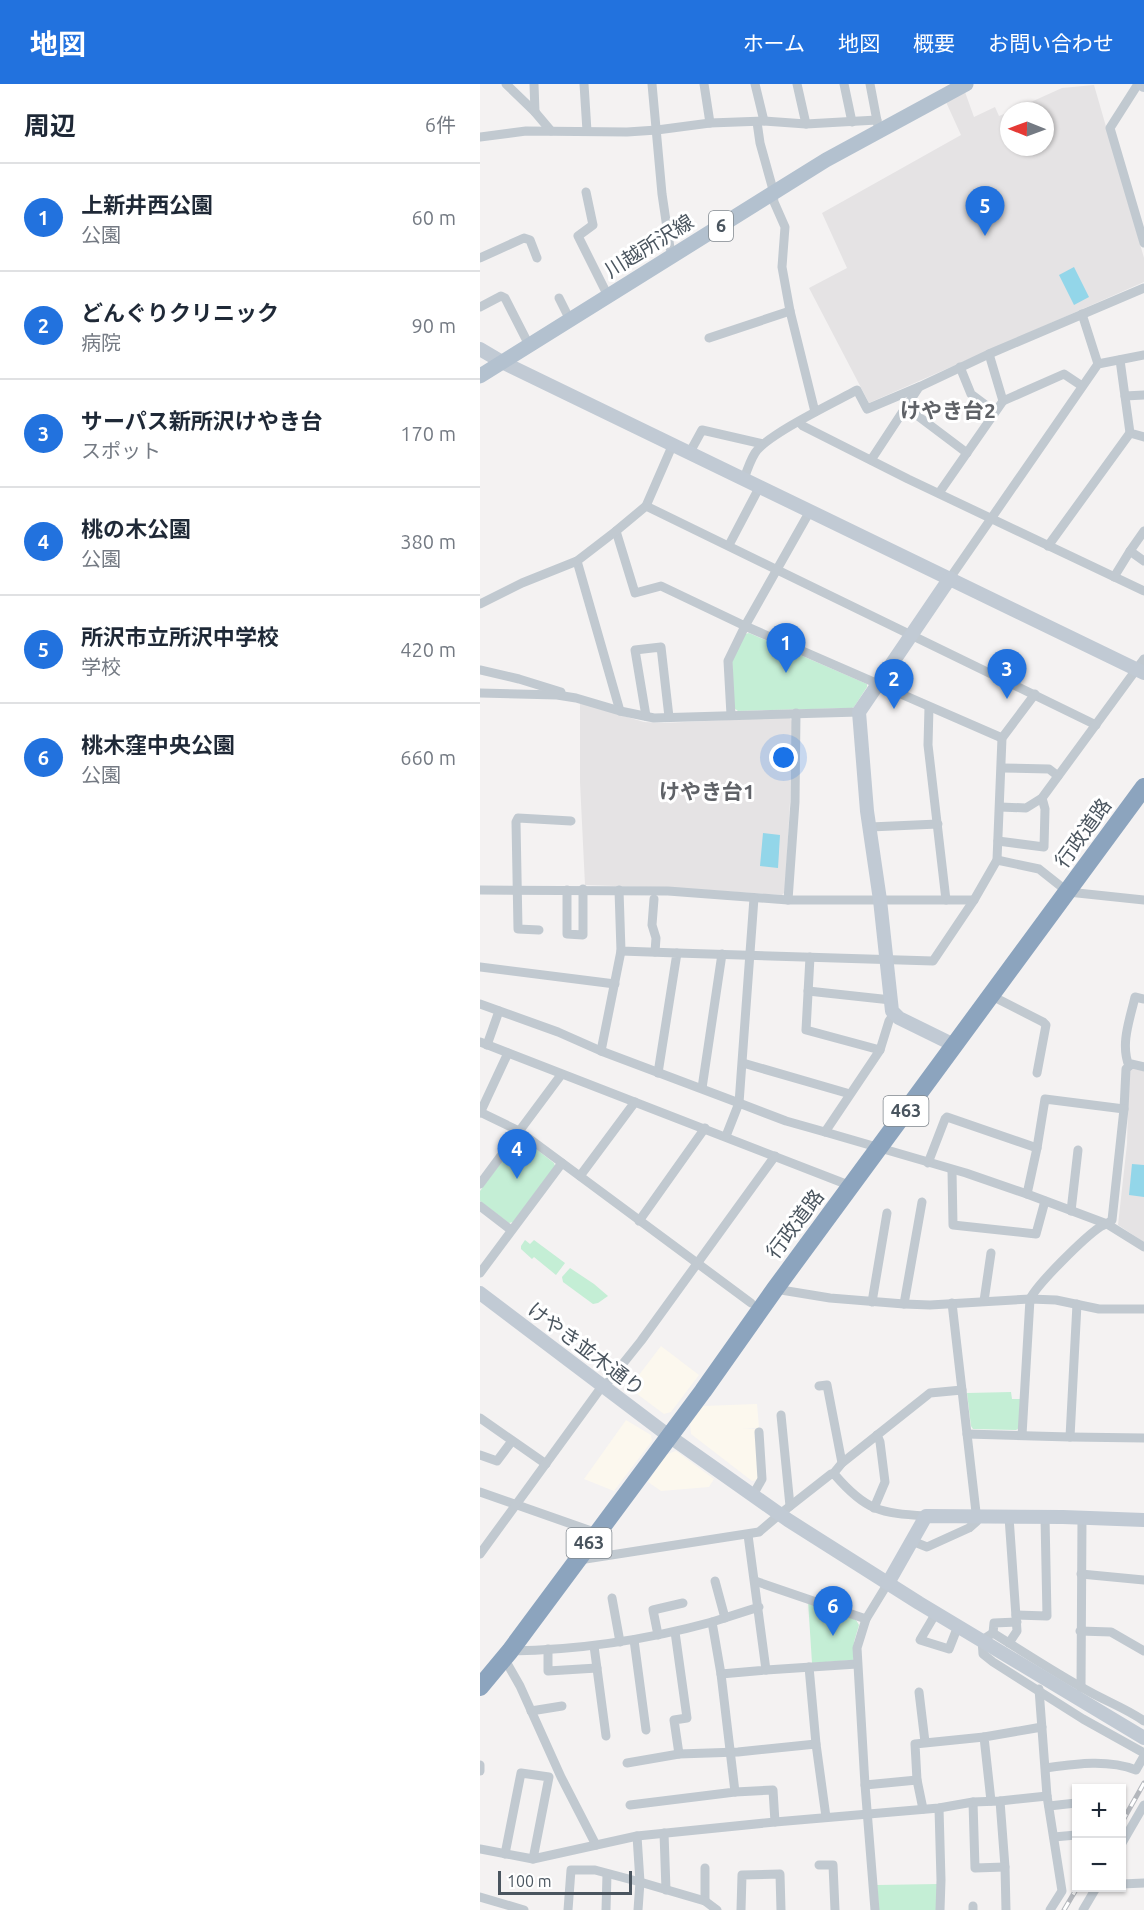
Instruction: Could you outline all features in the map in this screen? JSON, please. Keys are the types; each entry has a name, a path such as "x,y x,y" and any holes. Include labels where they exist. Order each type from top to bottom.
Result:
{"highway":[{"name":"行政道路","path":"482,1680 507,1655 1144,787"}],"main road":[{"name":"川越所沢線","path":"480,376 826,160 877,125 966,84"}],"street":[{"path":"506,84 551,131"},
{"path":"534,84 535,112"},
{"path":"584,84 586,131"},
{"path":"651,84 662,195 673,256"},
{"path":"704,84 710,123"},
{"path":"755,84 760,121 760,143 774,202 785,227 782,267 790,311 815,412"},
{"path":"797,84 806,124"},
{"path":"844,84 852,122"},
{"path":"480,137 526,131 627,132 710,123 760,121 806,124 852,122 877,125 870,84"},
{"path":"1138,84 1110,128 1140,211 1144,243"},
{"path":"586,192 593,225 578,236 608,296"},
{"path":"480,258 524,238 530,240 537,258"},
{"path":"744,479 755,452 763,444 815,412 857,390 867,410 989,354 1144,288"},
{"path":"480,306 501,296 505,298 529,345"},
{"path":"559,298 570,320"},
{"path":"709,338 790,311"},
{"path":"1082,314 1098,364"},
{"path":"480,350 810,511 1142,667 1042,798 1026,808 1000,807"},
{"path":"989,354 1003,401"},
{"path":"825,1132 880,1050 892,1007 870,827 859,712 1098,364 1144,355"},
{"path":"1048,546 1130,433 1120,360"},
{"path":"960,367 971,394 995,412"},
{"path":"939,493 1003,401 1064,374 1082,386"},
{"path":"872,460 919,387"},
{"path":"1125,396 1144,395"},
{"path":"906,407 967,453"},
{"path":"799,422 939,493 1144,591"},
{"path":"690,452 702,430 763,444"},
{"path":"1130,433 1144,437"},
{"path":"480,604 522,583 577,561 616,531 646,506 673,444"},
{"path":"729,545 760,486"},
{"path":"646,506 1096,725"},
{"path":"731,715 728,661 745,626 810,511"},
{"path":"616,531 635,593 661,586 745,626 1002,738"},
{"path":"1114,577 1144,531"},
{"path":"1130,551 1144,561"},
{"path":"577,561 620,711"},
{"path":"646,716 635,650 661,647 669,717"},
{"path":"480,669 541,685 620,711 646,716 859,712"},
{"path":"480,693 557,695 576,698"},
{"path":"621,951 933,961 974,900 997,860 1002,738 1035,694"},
{"path":"929,707 928,745 946,900"},
{"path":"788,900 795,802 796,713"},
{"path":"1002,768 1049,769 1058,776"},
{"path":"998,841 1044,847 1046,808 1042,798"},
{"path":"539,930 518,929 516,822 518,818 571,821"},
{"path":"870,827 938,824"},
{"path":"997,860 1039,869 1068,892 1144,900"},
{"path":"480,890 668,891 788,900 974,900"},
{"path":"567,890 567,934 583,935 583,890"},
{"path":"601,1051 621,951 619,890"},
{"path":"726,1136 739,1103 754,898"},
{"path":"654,899 652,925 656,938 655,952"},
{"path":"658,1073 677,953"},
{"path":"702,1088 722,954"},
{"path":"810,957 806,1030 880,1050"},
{"path":"480,967 615,984"},
{"path":"808,991 892,1007 954,1045"},
{"path":"990,995 1046,1024 1037,1073"},
{"path":"1129,1066 1126,1060 1126,1038 1135,997 1144,999"},
{"path":"480,1004 786,1121 1027,1194 1107,1224 1144,1247"},
{"path":"499,1011 484,1044 851,1186"},
{"path":"508,1053 480,1112 519,1131 751,1303"},
{"path":"743,1064 850,1094"},
{"path":"1022,1435 1030,1299 1036,1289 1076,1248 1102,1225 1112,1220 1126,1069 1131,1064 1144,1067"},
{"path":"480,1184 561,1075"},
{"path":"1027,1194 1045,1099 1124,1110"},
{"path":"580,1176 635,1102"},
{"path":"928,1163 947,1118 1037,1148"},
{"path":"639,1221 705,1128"},
{"path":"1071,1211 1078,1150"},
{"path":"480,1554 571,1426 641,1341 775,1156"},
{"path":"480,1273 562,1163"},
{"path":"952,1170 953,1225 1036,1234 1045,1201"},
{"path":"904,1304 922,1202"},
{"path":"480,1206 511,1230"},
{"path":"872,1302 887,1213"},
{"path":"984,1301 991,1253"},
{"path":"775,1289 807,1295 904,1304 1030,1299 1056,1300 1099,1309 1144,1309"},
{"name":"けやき並木通り","path":"480,1293 669,1436 753,1495 785,1510 888,1583 958,1626 987,1636 1144,1738"},
{"path":"912,1541 927,1547 969,1528 976,1521 977,1516 952,1303"},
{"path":"1070,1437 1077,1304"},
{"path":"819,1386 827,1385 842,1463"},
{"path":"576,1561 759,1532 930,1393 962,1390"},
{"path":"781,1415 785,1510"},
{"path":"480,1418 546,1464"},
{"path":"753,1495 762,1479 759,1432"},
{"path":"967,1434 1144,1438"},
{"path":"874,1508 885,1482 877,1435"},
{"path":"480,1455 497,1461 512,1441"},
{"path":"832,1474 859,1500 892,1514 1144,1520"},
{"path":"480,1492 597,1533"},
{"path":"875,1910 857,1648 866,1618 926,1516"},
{"path":"1009,1517 1017,1631 1009,1643"},
{"path":"1046,1517 1047,1616 994,1623 987,1636 983,1654 1083,1719 1144,1754 1136,1770 1109,1763 1046,1767"},
{"path":"1081,1688 1082,1518"},
{"path":"748,1534 766,1670"},
{"path":"1081,1574 1144,1580"},
{"path":"715,1581 725,1618"},
{"path":"755,1581 866,1618"},
{"path":"612,1598 620,1642"},
{"path":"658,1635 653,1610 683,1603"},
{"path":"596,1845 561,1777 507,1655 594,1646 675,1632 759,1607"},
{"path":"936,1613 921,1640 949,1649 958,1626"},
{"path":"712,1622 732,1751 735,1792"},
{"path":"1080,1631 1112,1632 1144,1651"},
{"path":"675,1632 687,1718 674,1720 679,1754"},
{"path":"987,1636 1009,1643 1081,1688 1144,1721"},
{"path":"633,1640 646,1730"},
{"path":"594,1646 606,1736"},
{"path":"548,1649 548,1671 597,1668"},
{"path":"721,1674 857,1664"},
{"path":"809,1667 825,1817"},
{"path":"1039,1689 1048,1801 1062,1891 1050,1910"},
{"path":"919,1692 925,1742"},
{"path":"531,1711 562,1706"},
{"path":"922,1809 917,1780 915,1744 984,1737 1042,1727"},
{"path":"984,1737 1005,1867 1005,1910"},
{"path":"627,1763 679,1754 816,1744"},
{"path":"480,1765 480,1771"},
{"path":"506,1854 521,1773 549,1778 561,1777"},
{"path":"533,1858 549,1778"},
{"path":"865,1785 917,1780"},
{"path":"630,1805 735,1792 773,1790 776,1822"},
{"path":"972,1802 975,1868 1005,1867"},
{"path":"480,1861 482,1849 533,1858 637,1836 664,1833 939,1808 972,1802 1072,1803"},
{"path":"1125,1838 1144,1805"},
{"path":"939,1808 940,1910"},
{"path":"664,1833 666,1890"},
{"path":"1054,1837 1072,1835"},
{"path":"637,1836 640,1882 638,1910"},
{"path":"819,1865 833,1865 835,1910"},
{"path":"705,1868 705,1900"},
{"path":"568,1910 571,1870 595,1870 640,1882 705,1900 715,1909"},
{"path":"606,1910 608,1874"},
{"path":"741,1910 742,1875 780,1874 781,1910"},
{"path":"1126,1884 1144,1883"},
{"path":"1083,1910 1093,1892"},
{"path":"480,1897 524,1910"}],"shaded area":[{"path":"1094,85 1144,258 1144,282 869,403 809,288 847,268 822,213 961,135 946,102 965,92 974,117 995,107 1000,116 1000,156 1054,156 1054,102 1031,102 1062,88"},
{"path":"580,703 644,722 789,717 792,721 785,892 782,895 585,885 580,782"},
{"path":"1129,1069 1144,1070 1144,1242 1118,1225 1127,1144"},
{"path":"661,1346 699,1375 671,1412 664,1414 629,1388"},
{"path":"757,1404 759,1428 742,1429 757,1429 758,1480 752,1481 691,1434 690,1424 703,1406"},
{"path":"626,1420 651,1435 652,1441 614,1491 584,1479"},
{"path":"676,1451 714,1479 709,1487 661,1491 648,1482 665,1455"}],"green space":[{"path":"749,633 867,684 867,687 852,708 738,711 734,708 732,661 745,634"},
{"path":"519,1138 522,1138 555,1166 513,1222 509,1223 480,1201 480,1191"},
{"path":"525,1240 530,1244 534,1240 565,1263 556,1275 521,1249"},
{"path":"570,1268 608,1296 593,1304 563,1282 562,1277"},
{"path":"1011,1392 1012,1399 1020,1399 1019,1428 1016,1430 973,1429 967,1393"},
{"path":"808,1601 856,1620 859,1625 854,1642 853,1660 812,1663"},
{"path":"938,1884 936,1910 879,1910 877,1885"}],"water":[{"path":"1074,267 1089,297 1074,305 1059,275"},
{"path":"763,833 780,835 778,868 760,866"},
{"path":"1132,1164 1144,1165 1144,1197 1129,1195"}],"railway":[{"path":"1126,1815 1144,1783"},
{"path":"1064,1910 1075,1892"}],"place":[{"name":"所沢市立所沢中学校","path":"985,236"},
{"name":"上新井西公園","path":"786,673"},
{"name":"サーパス新所沢けやき台","path":"1007,699"},
{"name":"どんぐりクリニック","path":"894,709"},
{"name":"桃の木公園","path":"517,1179"},
{"name":"桃木窪中央公園","path":"833,1636"}],"district":[{"name":"けやき台2","path":"948,411"},
{"name":"けやき台1","path":"707,792"}]}
